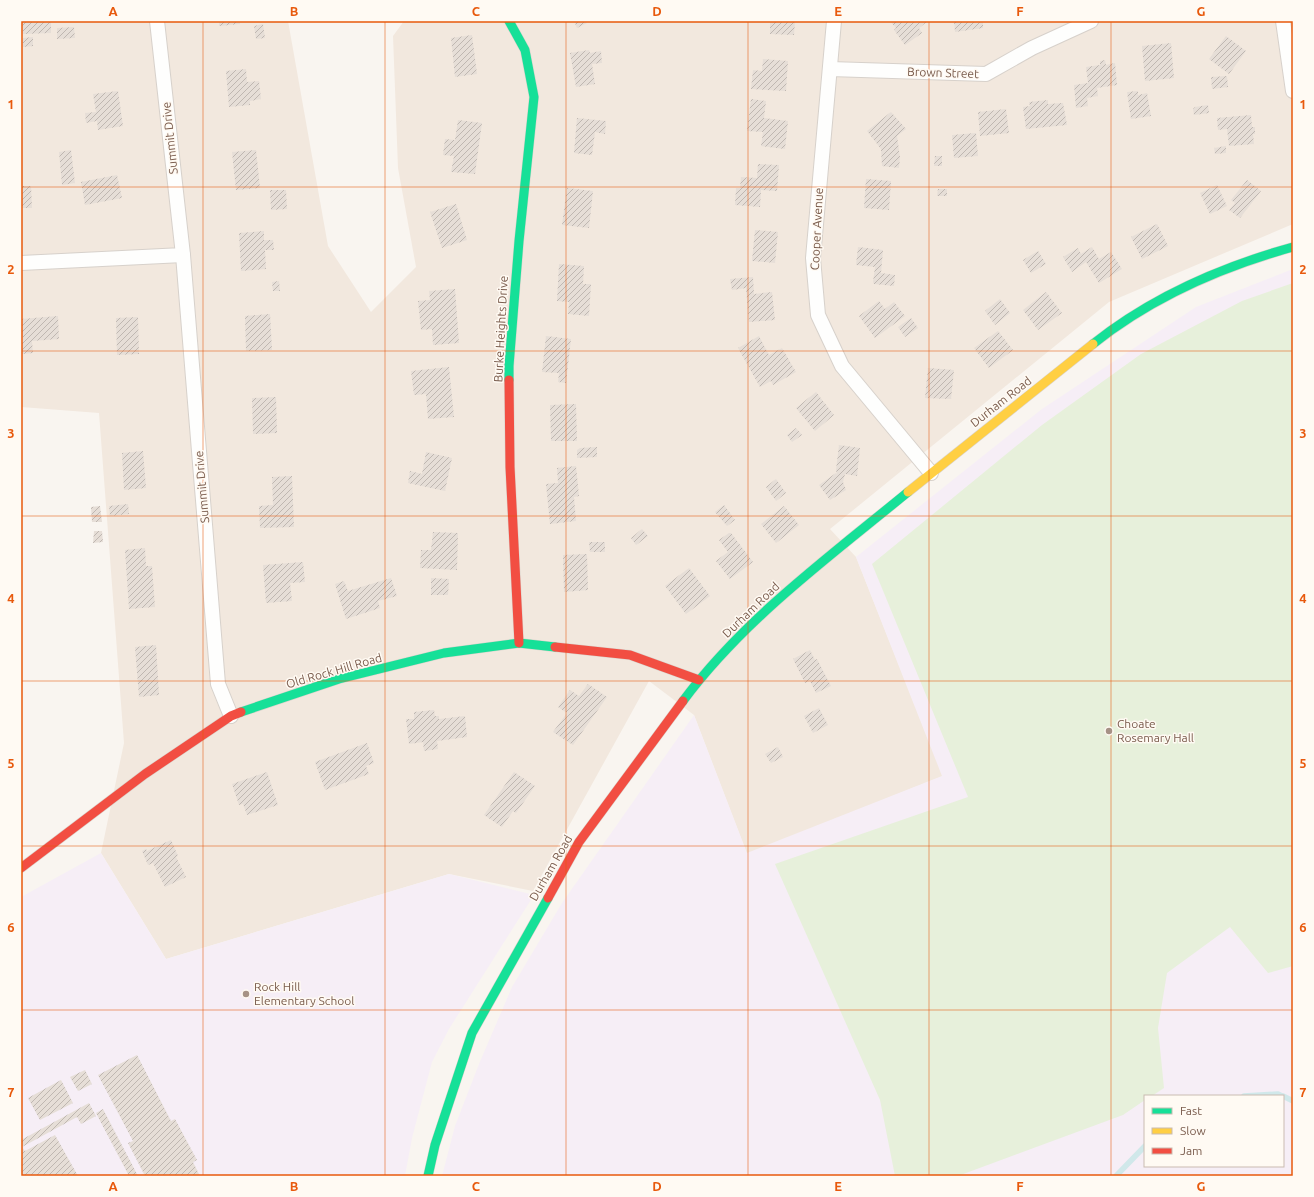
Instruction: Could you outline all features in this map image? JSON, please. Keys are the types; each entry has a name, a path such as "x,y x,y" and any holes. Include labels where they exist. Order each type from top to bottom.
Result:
{"street":[{"name":"Summit Drive","path":"157,21 183,255 218,684 231,716"},
{"name":"Burke Heights Drive","path":"510,21 525,50 534,96 519,241 509,366 510,466 520,644"},
{"name":"Cooper Avenue","path":"834,21 813,258 818,315 842,366 931,473"},
{"name":"Brown Street","path":"830,69 986,74 1032,48 1091,21"},
{"path":"1283,21 1293,91"},
{"name":"Durham Road","path":"428,1176 435,1145 472,1033 579,842 699,680 756,620 812,571 931,473 1107,333 1149,305 1210,275 1262,256 1293,247"},
{"path":"21,263 183,255"},
{"name":"Old Rock Hill Road","path":"21,868 145,774 231,716 339,679 444,653 520,644 630,655 699,680"}],"shaded area":[{"path":"21,21 288,21 328,246 371,312 416,267 398,168 393,36 404,21 1293,21 1293,224 1109,302 830,529 856,557 943,776 747,854 694,715 649,681 533,891 449,874 166,959 101,853 124,743 99,413 21,407"},
{"name":"Choate Rosemary Hall","path":"1293,269 1293,1176 442,1176 455,1126 479,1064 512,987 562,903 694,715 747,853 942,776 856,557 1042,409 1196,307"},
{"name":"Rock Hill Elementary School","path":"101,853 166,959 449,874 534,895 449,1029 432,1062 412,1138 405,1176 21,1176 21,897"}],"green space":[{"name":"Choate Rosemary Hall","path":"1293,283 1293,966 1268,973 1230,927 1167,973 1158,1028 1164,1088 1154,1095 1144,1095 1144,1101 1123,1115 958,1176 895,1176 880,1100 775,864 968,797 872,564 1042,425 1141,354 1242,301"}],"building":[{"path":"22,21 51,21 51,33 23,34"},
{"path":"219,21 240,21 240,24 219,26"},
{"path":"574,21 586,21 587,23 577,28"},
{"path":"770,21 795,21 794,35 770,34"},
{"path":"890,21 928,21 919,28 922,33 905,45 894,30 896,28"},
{"path":"954,21 983,21 983,28 955,32"},
{"path":"263,24 265,38 256,39 254,26"},
{"path":"74,27 75,38 57,39 57,28"},
{"path":"472,35 477,74 455,77 451,38"},
{"path":"1226,36 1246,51 1229,74 1209,59"},
{"path":"33,37 33,46 23,47 23,38"},
{"path":"1171,43 1174,78 1145,81 1142,46"},
{"path":"589,50 590,53 601,51 602,63 592,64 595,84 576,87 570,53"},
{"path":"763,59 788,61 786,91 751,89 753,70 762,71"},
{"path":"1105,60 1106,65 1115,63 1117,85 1097,88 1098,96 1087,98 1088,106 1076,108 1074,85 1088,83 1086,67 1100,65 1100,61"},
{"path":"246,69 247,82 259,81 261,99 250,101 250,105 229,107 226,71"},
{"path":"1227,76 1228,87 1212,89 1211,77"},
{"path":"118,91 123,126 98,130 97,121 86,123 85,113 96,112 93,94"},
{"path":"1138,91 1138,95 1147,93 1151,116 1131,119 1127,92"},
{"path":"751,99 766,101 764,118 788,121 785,149 761,146 763,132 747,131"},
{"path":"1048,100 1048,104 1063,103 1067,125 1026,129 1023,107 1030,106 1029,102"},
{"path":"1208,105 1209,113 1194,115 1193,109 1195,107"},
{"path":"1006,109 1009,133 980,136 978,112"},
{"path":"891,112 906,129 897,136 900,157 899,168 882,166 881,149 867,131"},
{"path":"1251,115 1252,127 1255,127 1255,134 1253,134 1254,144 1229,146 1227,129 1218,130 1217,118"},
{"path":"577,118 606,121 605,134 595,132 592,155 574,153"},
{"path":"458,120 482,123 475,174 451,172 454,156 443,155 445,139 455,140"},
{"path":"976,133 978,156 954,158 952,135"},
{"path":"1226,146 1226,153 1215,154 1214,148"},
{"path":"71,150 75,183 62,185 59,152"},
{"path":"256,150 260,188 236,190 232,152"},
{"path":"935,156 942,156 942,166 934,166"},
{"path":"758,164 779,165 777,191 761,190 760,207 735,205 736,188 740,188 741,177 757,178"},
{"path":"117,175 122,198 85,205 81,182"},
{"path":"866,179 891,181 889,210 864,208"},
{"path":"1247,180 1261,191 1240,218 1229,210 1235,203 1231,200"},
{"path":"1217,185 1227,206 1210,214 1200,193"},
{"path":"21,186 31,186 32,208 21,208"},
{"path":"567,188 593,191 589,228 562,225"},
{"path":"938,189 947,189 947,196 937,196"},
{"path":"270,190 286,190 287,209 271,210"},
{"path":"456,204 467,240 442,248 430,212"},
{"path":"1157,224 1168,246 1142,259 1131,237"},
{"path":"755,230 778,232 775,263 752,261"},
{"path":"264,231 264,240 273,240 274,250 265,250 266,269 241,271 239,233"},
{"path":"858,247 883,250 881,273 895,275 894,286 874,284 875,267 856,265"},
{"path":"1092,247 1099,259 1111,252 1122,269 1099,283 1086,262 1072,272 1063,257 1078,248 1081,254"},
{"path":"1038,251 1046,264 1031,273 1023,260"},
{"path":"559,264 584,266 583,284 591,284 589,316 568,314 569,302 557,301"},
{"path":"753,277 754,294 772,292 775,320 749,322 746,288 732,290 730,279"},
{"path":"279,281 280,291 273,291 272,282"},
{"path":"455,289 459,343 433,345 432,329 421,330 418,301 430,300 429,291"},
{"path":"1046,292 1062,313 1038,330 1023,310"},
{"path":"1000,299 1010,313 995,325 985,311"},
{"path":"879,301 885,309 894,302 905,316 875,338 859,316"},
{"path":"270,314 272,350 246,351 245,316"},
{"path":"58,316 59,339 32,341 33,353 22,354 21,342 23,342 21,319"},
{"path":"138,317 139,354 117,355 116,318"},
{"path":"911,318 918,328 905,337 898,327"},
{"path":"998,331 1013,350 989,368 974,348"},
{"path":"546,336 571,339 566,383 558,382 559,373 542,372"},
{"path":"759,336 769,355 782,348 796,372 773,385 771,381 760,387 738,348"},
{"path":"449,367 454,417 428,419 426,394 414,395 411,371"},
{"path":"928,368 954,370 951,399 925,398"},
{"path":"816,392 834,415 815,431 796,408"},
{"path":"276,397 277,433 253,434 252,398"},
{"path":"576,404 577,441 551,441 550,405"},
{"path":"796,428 802,435 792,442 787,435"},
{"path":"839,445 860,448 857,476 845,474 843,482 846,490 830,500 819,485 836,473 837,474 836,470"},
{"path":"597,447 597,457 577,458 577,450 580,448"},
{"path":"143,451 146,488 124,490 122,453"},
{"path":"426,452 452,458 445,491 408,483 410,471 422,474"},
{"path":"576,466 579,496 574,497 576,521 550,524 546,484 558,483 557,468"},
{"path":"292,476 294,527 260,528 259,506 273,505 272,477"},
{"path":"776,479 786,493 776,501 766,487"},
{"path":"128,504 129,514 110,516 109,506"},
{"path":"724,505 735,520 727,526 715,512"},
{"path":"100,506 102,522 92,522 91,507"},
{"path":"784,506 799,525 776,543 761,524"},
{"path":"642,529 648,536 636,545 631,538"},
{"path":"94,531 102,531 103,542 93,543"},
{"path":"433,532 458,533 457,570 420,568 421,550 431,550"},
{"path":"731,533 753,562 730,579 716,561 728,552 719,540"},
{"path":"589,542 605,542 605,552 590,552"},
{"path":"145,548 146,566 152,566 155,607 129,609 125,550"},
{"path":"587,554 588,590 564,592 563,555"},
{"path":"303,562 305,582 290,583 292,601 266,603 263,565"},
{"path":"689,568 710,596 686,614 665,586"},
{"path":"391,578 397,596 378,601 380,608 346,619 335,584 344,581 348,591"},
{"path":"431,578 449,579 448,595 431,595"},
{"path":"156,645 159,695 139,697 135,647"},
{"path":"810,650 815,660 817,659 831,686 816,693 810,681 805,683 793,659"},
{"path":"588,684 607,697 573,745 553,732 567,713 558,707 570,690 579,696"},
{"path":"819,708 828,725 813,733 804,716"},
{"path":"434,710 435,716 439,716 439,719 465,716 467,737 437,741 438,749 424,751 423,742 409,744 406,719 414,719 414,712"},
{"path":"367,743 374,763 366,766 369,774 325,790 315,762"},
{"path":"778,747 783,757 771,763 765,754"},
{"path":"267,772 278,805 247,815 243,804 239,805 232,784"},
{"path":"514,772 535,786 516,813 513,811 502,827 484,815"},
{"path":"171,840 178,856 176,857 186,877 165,887 153,863 148,865 142,851 146,849 147,851"},
{"path":"137,1055 171,1121 175,1119 197,1160 193,1162 200,1176 145,1176 128,1143 133,1141 98,1075"},
{"path":"85,1070 92,1084 78,1091 70,1077"},
{"path":"61,1080 73,1103 40,1120 28,1098"},
{"path":"89,1103 96,1116 81,1124 77,1117 22,1147 25,1151 55,1135 78,1176 21,1176 21,1140"},
{"path":"103,1109 138,1176 129,1176 96,1113"}],"waterway":[{"path":"1261,1095 1280,1095"},
{"path":"1284,1096 1293,1101"},
{"path":"1116,1176 1144,1147"}],"traffic: fast":[{"path":"509,21 525,50 534,97 519,241 509,380"},
{"path":"1093,344 1139,312 1188,285 1240,264 1293,247"},
{"path":"683,701 707,671 760,616 818,565 908,492"},
{"path":"241,712 339,679 444,653 519,643 555,647"},
{"path":"428,1176 435,1145 472,1033 548,898"}],"traffic: slow":[{"path":"908,492 1093,344"}],"traffic: jam":[{"path":"509,380 510,467 519,643"},
{"path":"555,647 630,655 699,680"},
{"path":"548,898 579,842 683,701"},
{"path":"21,868 145,774 231,716 241,712"}],"place":[{"name":"Choate Rosemary Hall","path":"1109,731"},
{"name":"Rock Hill Elementary School","path":"246,994"}]}
